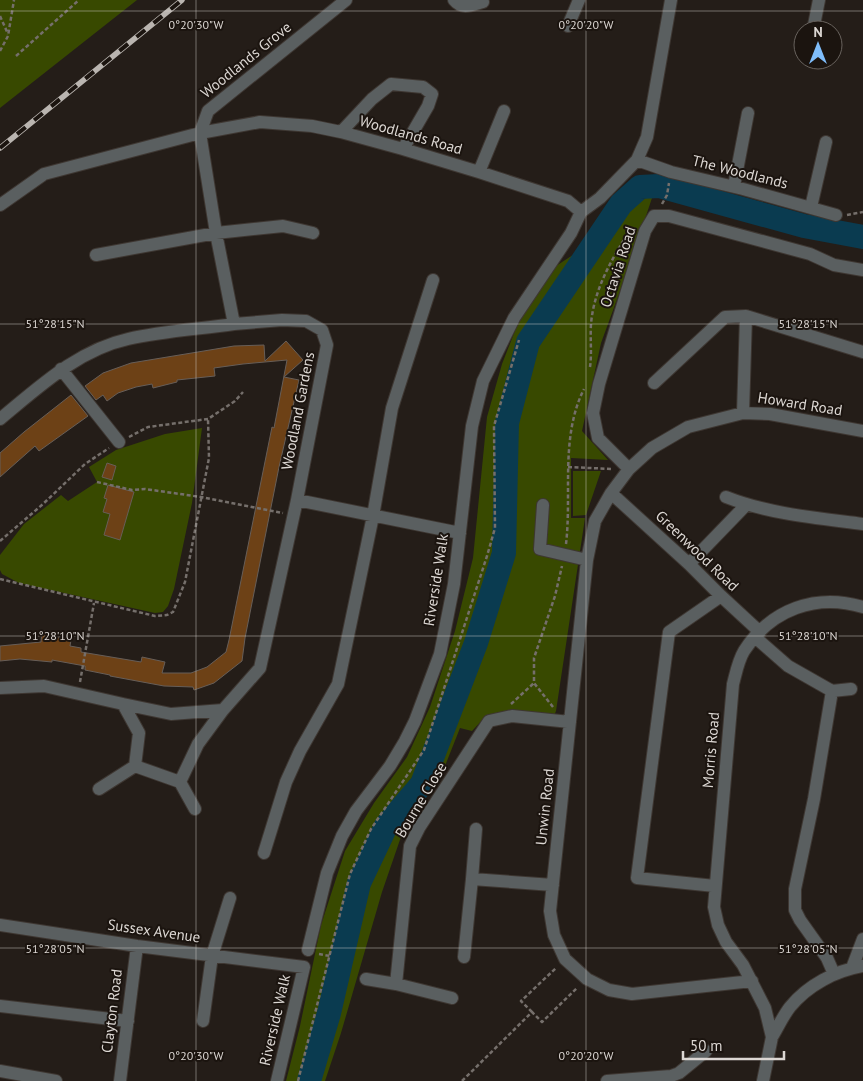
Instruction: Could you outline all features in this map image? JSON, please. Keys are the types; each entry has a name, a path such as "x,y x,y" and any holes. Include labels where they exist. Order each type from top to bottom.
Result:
{"street":[{"name":"Woodlands Grove","path":"200,133 208,111 346,0"},
{"path":"454,0 457,5 464,7 483,2"},
{"path":"568,26 579,0"},
{"path":"581,212 600,198 637,160 647,137 671,0"},
{"path":"815,20 819,0"},
{"path":"341,132 372,98 391,84 422,87 432,94 428,106 403,149"},
{"path":"479,172 504,111"},
{"path":"734,186 748,112"},
{"name":"Woodlands Road","path":"0,204 44,174 200,133 260,122 312,126 403,149 568,201 581,212"},
{"path":"200,133 216,233 234,324"},
{"path":"811,207 826,142"},
{"name":"The Woodlands","path":"637,160 671,172 734,186 836,215"},
{"name":"Riverside Walk","path":"308,950 327,873 342,836 356,811 390,766 405,741 415,722 437,663 454,584 472,426 483,381 514,318 571,233 581,212"},
{"name":"Octavia Road","path":"629,469 598,438 594,413 599,384 645,231 654,216 669,216 810,254 834,264 863,270"},
{"path":"96,255 216,233 282,226 313,233"},
{"path":"264,853 286,782 300,751 338,684 373,516 392,408 433,280"},
{"path":"743,412 746,316"},
{"path":"654,383 725,317 746,316 863,352"},
{"name":"Woodland Gardens","path":"0,419 61,369 98,350 128,339 234,324 282,320 306,321 322,330 327,346 326,354 294,515 260,668 223,710 198,744 180,782"},
{"path":"61,369 120,442"},
{"name":"Howard Road","path":"629,469 652,448 688,427 743,412 770,414 863,431"},
{"name":"Unwin Road","path":"629,469 611,492 595,521 587,560 550,911 554,935 564,959 587,978 609,990 632,994 752,981"},
{"name":"Greenwood Road","path":"611,492 689,564 788,666 832,691"},
{"path":"726,497 746,505 794,515 863,524"},
{"path":"297,500 460,533"},
{"path":"543,505 540,549 587,560"},
{"path":"689,564 746,505"},
{"path":"715,886 638,878 669,632 721,596"},
{"name":"Morris Road","path":"772,1037 765,1008 743,965 726,942 718,925 714,907 733,684 744,651 776,618 792,609 814,602 838,601 863,607"},
{"path":"0,688 44,686 171,714 223,710"},
{"path":"834,974 827,958 795,910 795,889 814,799 832,691 851,689"},
{"path":"123,704 139,733 136,766"},
{"path":"505,717 570,722"},
{"name":"Bourne Close","path":"396,984 410,846 419,828 489,721 505,717"},
{"path":"136,766 180,782 195,809"},
{"path":"99,789 136,766"},
{"path":"464,957 476,828"},
{"path":"472,879 553,885"},
{"path":"203,1021 212,956 230,898"},
{"name":"Sussex Avenue","path":"0,925 137,946 304,967"},
{"path":"763,1081 772,1037 790,1007 808,989 834,974 858,967 863,939"},
{"name":"Clayton Road","path":"120,1081 137,946"},
{"name":"Riverside Walk","path":"277,1081 304,967"},
{"path":"366,978 452,998"},
{"path":"0,1006 128,1021"},
{"path":"608,1081 671,1076 679,1073 706,1050"},
{"path":"0,1071 56,1081"}],"path":[{"path":"0,51 8,36 14,0"},
{"path":"16,56 79,0"},
{"path":"0,16 8,36"},
{"path":"589,371 592,352 591,324 598,289 612,258 636,221 654,216 667,196 670,181"},
{"path":"556,721 556,711 534,683 534,658 555,596 564,556 569,520 568,467 570,433 584,389"},
{"path":"0,541 85,464 120,442 148,427 208,420 236,401 244,392"},
{"path":"0,579 154,616 167,615 173,612 185,582 209,458 208,420"},
{"path":"568,467 629,469"},
{"path":"97,482 132,490 145,489 201,497 294,515"},
{"path":"78,694 94,602"},
{"path":"505,717 506,708 534,683"},
{"path":"564,959 521,1001 542,1022 587,978"},
{"path":"462,1081 532,1012"}],"green space":[{"path":"0,0 137,0 0,108"},
{"path":"646,198 652,198 601,343 582,431 608,460 571,458 571,518 585,518 556,711 554,716 485,717 472,731 460,728 445,766 403,831 382,892 325,1081 315,1081 368,883 387,836 409,805 429,784 452,726 503,583 510,552 512,431 533,346 609,233 630,206"},
{"path":"582,249 583,253 523,340 501,426 500,529 492,569 450,697 424,759 386,817 354,876 330,983 303,1081 286,1081 300,1026 321,925 345,851 374,803 407,757 430,707 455,631 473,558 487,417 502,364 520,318 556,266"},
{"path":"202,428 192,503 174,589 168,606 163,612 155,613 19,583 2,574 0,570 0,555 24,524 61,495 68,501 97,482 89,467 116,450 165,434"},
{"path":"573,471 601,471 586,515 573,516"}],"building":[{"path":"286,341 303,360 284,377 299,380 279,467 242,661 214,683 194,690 193,687 164,686 110,676 85,670 85,666 52,660 52,662 20,659 0,661 0,646 41,642 42,631 55,632 54,637 71,640 70,646 81,648 81,652 141,662 142,657 165,662 162,673 191,673 207,667 226,652 287,360 214,368 215,376 177,380 177,382 153,388 152,384 136,387 118,393 107,401 103,395 96,400 85,386 103,373 131,363 234,346 264,345 265,361"},
{"path":"71,395 88,416 39,451 35,446 0,477 0,453"},
{"path":"107,463 116,466 112,480 102,477"},
{"path":"108,485 134,492 120,540 104,535 110,514 103,512 107,499 104,498"}],"waterway":[{"path":"309,1081 329,1013 359,883 386,826 422,784 476,643 504,553 507,423 528,342 621,204 640,187 659,186 804,226 863,237"}],"railway":[{"path":"0,148 182,0"}]}
